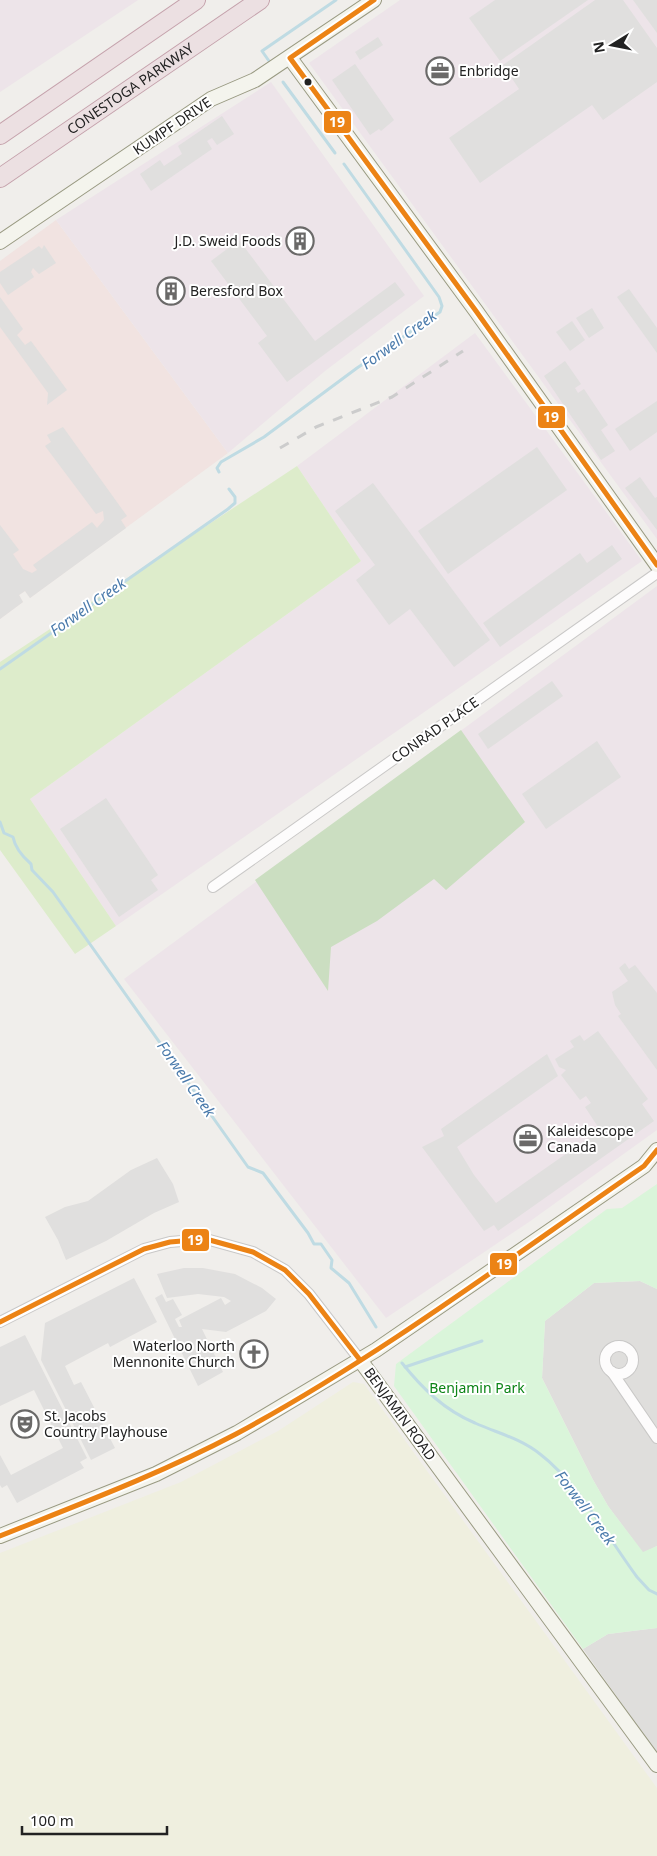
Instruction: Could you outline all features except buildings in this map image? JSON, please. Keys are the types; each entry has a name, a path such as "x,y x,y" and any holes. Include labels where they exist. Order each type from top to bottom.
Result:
{"highway":[{"path":"0,135 196,0"},
{"name":"CONESTOGA PARKWAY","path":"0,178 260,0"}],"street":[{"name":"KUMPF DRIVE","path":"0,242 211,99 255,80 374,0"},
{"path":"290,58 476,311 657,565"},
{"name":"CONRAD PLACE","path":"213,887 657,573"},
{"path":"0,1536 156,1474 237,1433 360,1360 474,1284 651,1164 657,1150"},
{"name":"BENJAMIN ROAD","path":"0,1322 144,1249 170,1242 206,1240 253,1252 285,1270 308,1294 360,1360 657,1765"},
{"path":"612,1372 657,1438"}],"shaded area":[{"path":"0,0 138,0 0,92"},
{"path":"400,0 657,0 657,539 309,63"},
{"path":"495,0 588,0 500,61 469,18"},
{"path":"595,0 623,0 657,48 657,82 603,120 592,105 480,183 449,138 519,89 503,65"},
{"path":"633,0 657,0 657,33"},
{"path":"378,37 383,45 360,60 355,52"},
{"path":"355,64 394,120 381,131 379,129 370,135 332,80"},
{"path":"271,82 424,296 325,371 228,453 56,220"},
{"path":"222,116 234,134 217,145 212,138 207,141 212,149 151,191 140,174 160,160 164,166 182,154 178,146"},
{"path":"56,220 228,453 30,598 25,591 19,595 23,602 0,619 0,261"},
{"path":"239,240 315,341 395,282 405,295 287,382 258,343 267,336 211,261"},
{"path":"44,245 56,263 39,274 33,268 31,272 34,277 8,295 0,283 0,272 39,246 42,249"},
{"path":"629,289 657,328 657,353 617,297"},
{"path":"0,297 23,329 17,335 25,345 31,341 67,390 47,405 48,393 0,327"},
{"path":"592,308 604,328 589,338 576,318"},
{"path":"572,321 585,340 570,351 556,332"},
{"path":"475,333 642,561 116,926 30,799 361,561 297,466"},
{"path":"565,361 581,384 575,388 578,393 584,389 608,425 601,430 615,451 601,460 544,376"},
{"path":"657,401 657,432 630,451 615,429"},
{"path":"63,427 127,516 121,520 126,528 30,598 25,591 19,595 23,602 0,619 0,525 19,550 13,554 23,569 32,573 37,570 33,565 92,522 97,528 104,520 103,511 96,514 45,446 51,442 47,435"},
{"path":"537,447 567,490 448,574 418,531"},
{"path":"640,477 655,498 657,497 657,530 625,488"},
{"path":"373,483 490,640 454,667 410,609 389,625 356,580 375,565 335,511"},
{"path":"612,545 622,559 500,647 483,623 580,553 587,563"},
{"path":"657,586 657,1130 529,1222 386,1318 124,979"},
{"path":"552,681 563,696 488,749 478,734"},
{"path":"597,741 621,777 546,829 522,794"},
{"path":"106,798 158,875 151,880 158,890 119,917 60,829"},
{"path":"625,963 629,969 635,965 657,993 657,1070 618,1016 621,1014 615,1005 612,992 628,981 619,968"},
{"path":"598,1031 648,1099 642,1104 654,1121 498,1231 494,1225 484,1231 422,1147 444,1136 441,1129 547,1054 558,1076 457,1147 474,1175 496,1203 600,1130 585,1107 591,1103 586,1096 580,1100 561,1075 566,1070 559,1067 555,1059 574,1047 570,1041 580,1035 584,1041"},
{"path":"157,1158 173,1184 179,1202 154,1213 106,1241 66,1260 58,1240 45,1217 65,1207 88,1201 131,1170"},
{"path":"184,1268 203,1268 235,1274 262,1288 276,1299 266,1311 226,1332 202,1329 223,1372 198,1386 155,1298 162,1294 166,1302 173,1299 182,1315 175,1319 179,1327 182,1327 179,1320 221,1298 225,1305 231,1301 224,1297 198,1294 167,1298 157,1274"},
{"path":"134,1278 157,1322 110,1347 108,1343 65,1366 74,1385 81,1382 115,1448 91,1460 41,1360 45,1323"},
{"path":"640,1281 657,1289 657,1546 643,1553 608,1506 542,1378 545,1321 594,1283"},
{"path":"25,1335 87,1458 80,1462 84,1468 17,1503 7,1485 2,1488 0,1485 0,1455 11,1475 63,1448 34,1390 0,1406 0,1347"},
{"path":"657,1628 657,1753 583,1649 608,1634"}],"green space":[{"path":"297,466 361,561 30,799 116,926 75,954 0,850 0,662"},
{"path":"461,730 525,822 446,890 434,879 377,921 331,947 328,991 255,880"},
{"name":"Benjamin Park","path":"657,1184 657,1289 640,1281 594,1283 545,1321 542,1378 608,1506 643,1552 657,1546 657,1628 608,1634 583,1649 394,1386 396,1364 607,1209 622,1208"},
{"path":"353,1382 364,1384 657,1788 657,1856 0,1856 0,1553 181,1482 278,1431"}],"waterway":[{"name":"Forwell Creek","path":"269,61 262,51 336,0"},
{"name":"Forwell Creek","path":"283,82 335,153"},
{"name":"Forwell Creek","path":"219,472 217,468 221,462 264,437 357,368 440,312 442,306 439,297 344,164"},
{"name":"Forwell Creek","path":"0,669 228,509 235,503 235,497 229,489"},
{"name":"Forwell Creek","path":"0,822 4,833 13,837 20,852 31,864 32,870 53,892 248,1167 263,1173 308,1233 314,1244 321,1244 332,1260 331,1268 349,1283 376,1327"},
{"name":"Forwell Creek","path":"405,1367 482,1341"},
{"name":"Forwell Creek","path":"402,1363 434,1398 453,1412 532,1448 554,1466 580,1495 637,1577 649,1590 657,1594"}],"railway":[{"path":"280,448 316,427 392,397 463,351"}],"transit line":[{"name":"19","path":"374,0 290,58 476,311 657,565"},
{"name":"19","path":"0,1536 120,1488 207,1449 289,1404 393,1340 494,1271 644,1166 657,1150"},
{"name":"19","path":"0,1322 144,1249 170,1242 206,1239 253,1252 285,1270 309,1294 360,1360"}],"place":[{"name":"Enbridge","path":"440,71"},
{"name":"J.D. Sweid Foods","path":"300,241"},
{"name":"Beresford Box","path":"171,291"},
{"name":"Kaleidescope Canada","path":"528,1139"},
{"name":"Waterloo North Mennonite Church","path":"254,1354"},
{"name":"St. Jacobs Country Playhouse","path":"25,1424"}]}
